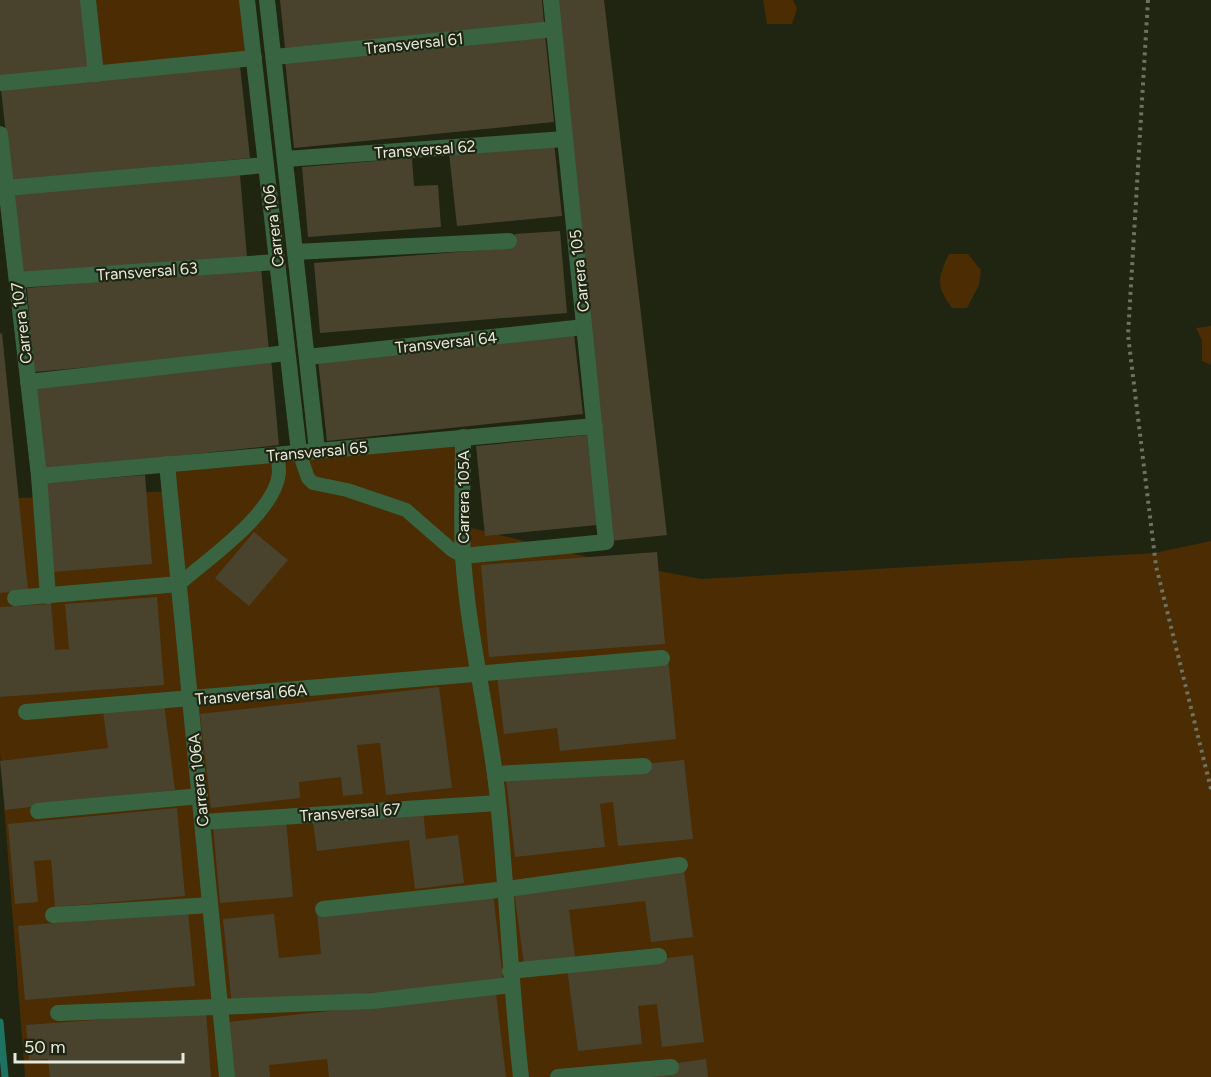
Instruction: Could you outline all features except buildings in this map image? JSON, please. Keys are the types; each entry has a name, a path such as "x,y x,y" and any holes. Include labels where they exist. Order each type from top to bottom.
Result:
{"street":[{"path":"88,0 96,74"},
{"name":"Carrera 106","path":"247,0 298,452"},
{"name":"Carrera 106","path":"267,0 317,450"},
{"name":"Carrera 105","path":"463,556 606,542 551,0"},
{"name":"Transversal 61","path":"274,57 554,28"},
{"path":"0,83 254,58"},
{"name":"Carrera 107","path":"0,134 39,476 48,596"},
{"name":"Transversal 62","path":"285,159 565,138"},
{"path":"6,188 266,165"},
{"path":"295,252 509,241"},
{"name":"Transversal 63","path":"16,280 277,262"},
{"name":"Transversal 64","path":"307,357 584,327"},
{"path":"28,382 288,354"},
{"name":"Transversal 65","path":"39,476 595,426"},
{"name":"Carrera 105A","path":"463,438 463,556 476,673 495,774 507,889 510,978 521,1077"},
{"name":"Carrera 106A","path":"168,464 227,1077"},
{"path":"15,598 179,584"},
{"name":"Transversal 66A","path":"26,712 662,658"},
{"path":"495,774 644,766"},
{"path":"38,811 200,796"},
{"name":"Transversal 67","path":"202,822 498,803"},
{"path":"322,909 507,889 680,865"},
{"path":"53,915 210,905"},
{"path":"58,1013 372,1001 659,956"},
{"path":"558,1077 671,1067"}],"lane":[{"path":"298,452 308,478 313,483 347,490 406,510 452,550 463,556"},
{"path":"179,584 257,514 270,496 279,475 278,454"}],"path":[{"path":"1148,0 1128,335 1156,566 1211,789"}],"shaded area":[{"path":"93,0 240,0 245,53 101,66"},
{"path":"763,0 793,0 797,9 792,24 767,24"},
{"path":"949,254 968,254 981,270 979,285 967,308 952,308 941,288 940,276"},
{"path":"1211,326 1211,365 1202,361 1202,341 1196,328"},
{"path":"461,441 468,527 596,559 701,579 1154,553 1211,541 1211,1077 25,1077 0,753 0,499 172,491 170,466"}],"waterway":[{"path":"0,1022 5,1077"}]}
